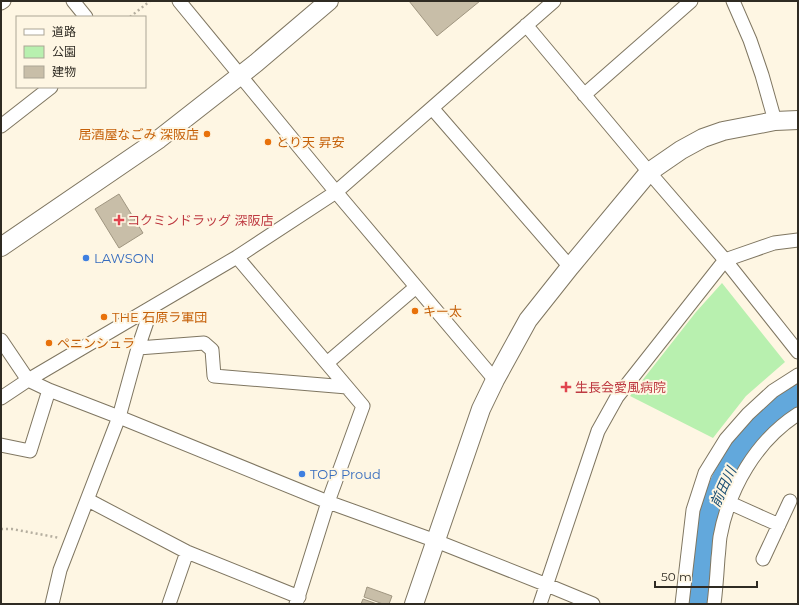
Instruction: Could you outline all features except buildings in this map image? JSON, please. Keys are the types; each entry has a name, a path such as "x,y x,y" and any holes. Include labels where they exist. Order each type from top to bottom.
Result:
{"street":[{"path":"73,1 85,16"},
{"path":"178,1 494,380"},
{"path":"1,247 159,139 240,76 329,1"},
{"path":"1,398 28,380 237,257 336,192 554,1"},
{"path":"584,95 691,1"},
{"path":"733,1 750,40 775,121"},
{"path":"526,25 649,172 726,260 798,352"},
{"path":"1,126 50,88"},
{"path":"432,108 570,267"},
{"path":"414,604 481,409 494,380 528,320 570,267 649,172 681,150 703,138 723,131 775,121 798,120"},
{"path":"540,604 598,431 616,397 726,260 774,243 798,240"},
{"path":"88,500 187,552 298,600 328,502 363,406 237,257"},
{"path":"327,364 416,287"},
{"path":"52,604 60,570 119,417 138,348 152,307"},
{"path":"1,340 28,380 49,390 328,502 436,541 593,604"},
{"path":"138,348 204,343 212,350 214,376 347,387"},
{"path":"682,604 693,510 705,473 726,439 748,414 773,391 798,375"},
{"path":"1,445 30,451 49,390"},
{"path":"714,604 720,537 736,484 768,438 789,419 798,414"},
{"path":"763,559 790,501"},
{"path":"730,503 779,525"},
{"path":"169,604 187,552"}],"path":[{"path":"131,16 150,1"},
{"path":"1,530 12,529 72,540"}],"green space":[{"path":"722,283 785,362 746,396 713,438 630,396 696,312"}],"waterway":[{"name":"前田川","path":"698,604 706,534 713,505 724,480 745,443 774,414 798,395"}],"place":[{"name":"居酒屋なごみ 深阪店","path":"207,134"},
{"name":"とり天 昇安","path":"268,142"},
{"name":"コクミンドラッグ 深阪店","path":"119,220"},
{"name":"LAWSON","path":"86,258"},
{"name":"キー太","path":"415,311"},
{"name":"THE 石原ラ軍団","path":"104,317"},
{"name":"ペニンシュラ","path":"49,343"},
{"name":"生長会愛風病院","path":"566,387"},
{"name":"TOP Proud","path":"302,474"}]}
